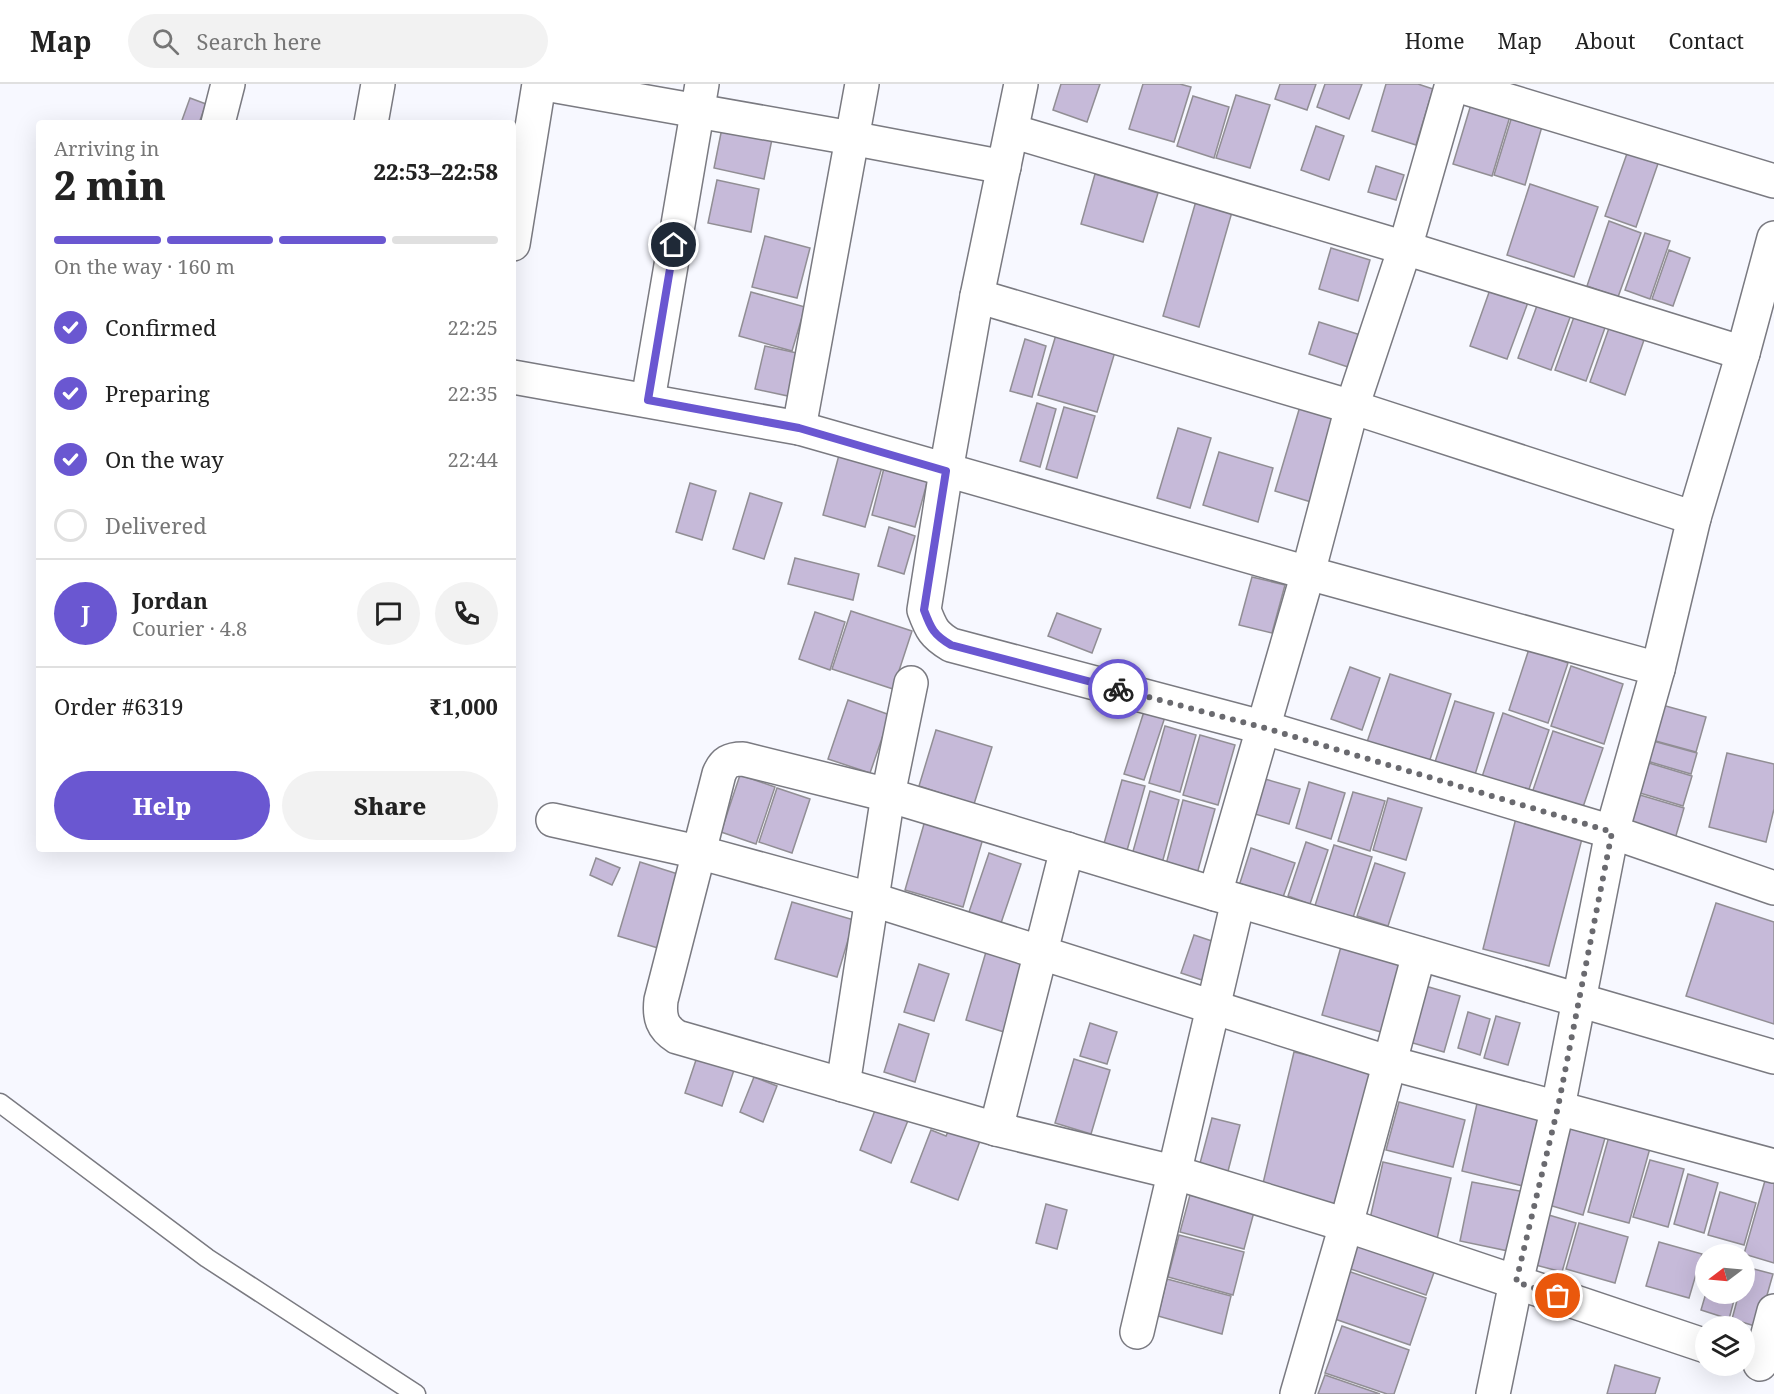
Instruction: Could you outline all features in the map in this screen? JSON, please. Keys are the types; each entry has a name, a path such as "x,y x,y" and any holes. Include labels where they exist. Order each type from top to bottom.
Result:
{"street":[{"path":"219,120 228,84"},
{"path":"372,120 378,84"},
{"path":"516,225 538,84"},
{"path":"545,84 699,98 851,138 1004,167"},
{"path":"799,428 862,84"},
{"path":"1021,84 977,296 924,610 930,626 938,637 951,645 1265,728 1612,832 1774,888"},
{"path":"1137,1332 1214,1006 1226,898 1265,728 1352,407 1405,248 1452,84 1774,181"},
{"path":"648,400 699,98"},
{"path":"1012,131 1405,248 1743,353"},
{"path":"1493,1394 1516,1282 1558,1107 1612,832 1658,669 1694,518 1774,238"},
{"path":"977,296 1352,407 1694,518"},
{"path":"516,378 799,428 1308,573 1658,669"},
{"path":"843,1085 874,900 888,795 912,683"},
{"path":"1695,1342 1346,1225 1173,1172 996,1129 677,1037 669,1032 662,1023 661,1000 719,774 728,760 743,759 888,795 1226,898 1774,1057"},
{"path":"553,820 698,852 874,900 1390,1063 1774,1166"},
{"path":"996,1129 1067,849"},
{"path":"1297,1394 1346,1225 1419,954"},
{"path":"1759,1367 1774,1311"}],"lane":[{"path":"0,1103 207,1258 416,1394"}],"building":[{"path":"1061,84 1100,84 1087,122 1053,110"},
{"path":"1143,84 1180,84 1191,87 1174,142 1129,129"},
{"path":"1280,84 1316,84 1307,110 1275,99"},
{"path":"1325,84 1362,84 1349,119 1317,107"},
{"path":"1386,84 1418,84 1433,89 1416,145 1372,131"},
{"path":"1236,95 1270,105 1250,168 1216,158"},
{"path":"1193,96 1229,107 1214,158 1177,146"},
{"path":"190,98 206,104 200,120 182,120"},
{"path":"1472,101 1511,113 1492,176 1453,164"},
{"path":"1513,113 1543,123 1525,185 1494,175"},
{"path":"723,123 773,134 764,179 714,168"},
{"path":"1316,126 1344,136 1329,180 1301,170"},
{"path":"1630,145 1661,155 1636,227 1605,216"},
{"path":"1376,166 1404,175 1396,200 1368,192"},
{"path":"1095,174 1158,193 1143,242 1081,224"},
{"path":"717,180 759,189 751,232 708,223"},
{"path":"1530,184 1598,207 1574,277 1507,255"},
{"path":"1198,194 1234,205 1199,327 1163,316"},
{"path":"1609,221 1641,233 1618,297 1587,286"},
{"path":"1645,233 1670,241 1650,299 1625,290"},
{"path":"765,236 810,248 797,298 752,287"},
{"path":"1331,248 1370,260 1358,301 1319,289"},
{"path":"1669,250 1690,258 1673,306 1652,299"},
{"path":"1492,284 1530,297 1507,359 1470,346"},
{"path":"751,292 805,307 792,351 739,336"},
{"path":"1539,300 1572,312 1551,370 1518,358"},
{"path":"1575,314 1606,325 1586,381 1555,370"},
{"path":"1319,322 1367,337 1357,370 1309,354"},
{"path":"1058,328 1117,345 1097,412 1038,395"},
{"path":"1609,328 1644,340 1625,395 1590,382"},
{"path":"1025,339 1046,346 1032,397 1010,391"},
{"path":"765,346 797,353 788,396 755,389"},
{"path":"1037,403 1056,409 1040,467 1020,461"},
{"path":"1301,403 1337,414 1311,502 1275,491"},
{"path":"1064,407 1095,416 1077,478 1046,469"},
{"path":"1178,428 1211,438 1190,508 1157,498"},
{"path":"1219,452 1273,468 1258,522 1203,505"},
{"path":"839,455 882,467 865,527 823,515"},
{"path":"884,468 928,479 915,527 872,515"},
{"path":"690,483 716,491 702,540 676,532"},
{"path":"750,493 782,503 764,559 733,549"},
{"path":"889,527 915,536 904,574 878,566"},
{"path":"795,558 859,574 853,600 788,584"},
{"path":"1252,577 1285,585 1272,633 1239,625"},
{"path":"851,611 912,631 893,689 832,669"},
{"path":"815,612 845,622 830,670 799,659"},
{"path":"1057,613 1101,629 1092,653 1048,636"},
{"path":"1529,649 1568,663 1548,723 1509,710"},
{"path":"1571,666 1623,684 1604,744 1551,726"},
{"path":"1350,667 1380,678 1362,730 1331,719"},
{"path":"1390,674 1451,694 1427,769 1365,748"},
{"path":"1148,699 1169,705 1144,780 1124,774"},
{"path":"848,700 890,715 870,773 828,759"},
{"path":"1455,701 1494,713 1473,781 1433,768"},
{"path":"1662,705 1706,717 1696,752 1652,740"},
{"path":"1503,713 1549,730 1526,798 1480,783"},
{"path":"1165,726 1196,735 1180,792 1149,783"},
{"path":"936,730 992,747 974,804 919,786"},
{"path":"1553,731 1603,748 1581,813 1531,796"},
{"path":"1200,735 1235,745 1218,805 1183,795"},
{"path":"1653,741 1697,753 1691,774 1647,761"},
{"path":"1727,753 1774,764 1774,809 1766,842 1709,827"},
{"path":"1649,763 1692,776 1683,806 1640,793"},
{"path":"740,775 775,787 756,844 721,832"},
{"path":"1265,779 1300,789 1289,824 1255,814"},
{"path":"1122,780 1145,786 1126,854 1103,847"},
{"path":"1309,782 1345,793 1331,839 1296,828"},
{"path":"777,788 810,799 792,853 759,842"},
{"path":"1150,791 1179,800 1160,871 1130,862"},
{"path":"1353,792 1385,801 1370,851 1338,841"},
{"path":"1640,795 1684,808 1675,839 1631,826"},
{"path":"1388,798 1422,808 1406,860 1373,850"},
{"path":"1183,800 1215,809 1195,881 1164,872"},
{"path":"1517,814 1584,831 1549,966 1483,949"},
{"path":"926,817 984,835 963,907 905,890"},
{"path":"1306,842 1328,850 1310,904 1288,896"},
{"path":"1334,845 1372,857 1351,924 1313,912"},
{"path":"1251,848 1295,863 1282,900 1239,886"},
{"path":"989,853 1021,864 1000,926 968,915"},
{"path":"596,858 620,868 612,885 590,875"},
{"path":"640,862 681,875 658,948 618,936"},
{"path":"1375,863 1405,873 1388,926 1357,916"},
{"path":"792,902 854,920 837,977 775,959"},
{"path":"1716,903 1774,922 1774,1024 1686,996"},
{"path":"1194,935 1218,943 1205,981 1181,973"},
{"path":"1342,943 1402,960 1381,1032 1322,1015"},
{"path":"988,945 1027,956 1004,1032 966,1020"},
{"path":"919,964 949,974 934,1021 904,1012"},
{"path":"1422,985 1460,996 1444,1052 1406,1041"},
{"path":"1468,1012 1490,1019 1480,1055 1458,1048"},
{"path":"1496,1016 1520,1023 1508,1065 1484,1058"},
{"path":"1090,1023 1117,1032 1107,1064 1080,1056"},
{"path":"899,1024 929,1034 915,1082 884,1072"},
{"path":"1294,1052 1371,1070 1339,1210 1261,1192"},
{"path":"697,1057 734,1070 722,1106 685,1093"},
{"path":"1074,1059 1110,1070 1091,1134 1055,1123"},
{"path":"754,1077 777,1086 763,1122 740,1112"},
{"path":"1478,1099 1539,1113 1523,1186 1462,1171"},
{"path":"1399,1102 1465,1120 1453,1167 1386,1150"},
{"path":"877,1105 909,1118 891,1163 860,1150"},
{"path":"1212,1118 1240,1125 1227,1175 1199,1167"},
{"path":"1566,1120 1607,1131 1583,1215 1542,1203"},
{"path":"953,1121 983,1133 958,1200 911,1182 931,1130 946,1136"},
{"path":"1611,1129 1652,1141 1629,1223 1588,1212"},
{"path":"1650,1160 1684,1169 1668,1227 1633,1217"},
{"path":"1383,1162 1451,1178 1437,1239 1369,1223"},
{"path":"1768,1170 1774,1172 1774,1263 1755,1257 1755,1244 1747,1244"},
{"path":"1688,1174 1718,1183 1704,1233 1674,1224"},
{"path":"1472,1182 1525,1192 1513,1252 1460,1241"},
{"path":"1720,1192 1756,1203 1744,1244 1708,1235"},
{"path":"1190,1195 1254,1212 1244,1249 1180,1232"},
{"path":"1046,1204 1067,1210 1057,1249 1036,1243"},
{"path":"1542,1213 1576,1223 1562,1272 1528,1263"},
{"path":"1579,1223 1628,1237 1615,1283 1566,1269"},
{"path":"1179,1235 1244,1252 1233,1295 1168,1277"},
{"path":"1356,1236 1437,1264 1426,1295 1345,1267"},
{"path":"1659,1242 1695,1252 1695,1278 1689,1298 1646,1286"},
{"path":"1755,1269 1773,1274 1758,1327 1755,1326 1755,1316 1733,1316 1736,1304 1755,1304"},
{"path":"1345,1270 1426,1298 1410,1345 1329,1317"},
{"path":"1167,1279 1231,1296 1222,1334 1158,1316"},
{"path":"1703,1304 1733,1304 1730,1316 1720,1316 1701,1310"},
{"path":"1342,1326 1409,1350 1394,1394 1387,1394 1325,1373"},
{"path":"1615,1365 1660,1378 1655,1394 1607,1394"},
{"path":"1325,1375 1380,1394 1318,1394"}],"way so far":[{"path":"1118,689 1265,728 1612,832 1558,1107 1516,1282 1558,1296"}],"route":[{"path":"674,245 648,400 799,428 946,471 924,610 930,626 938,637 951,645 1118,689"}]}
